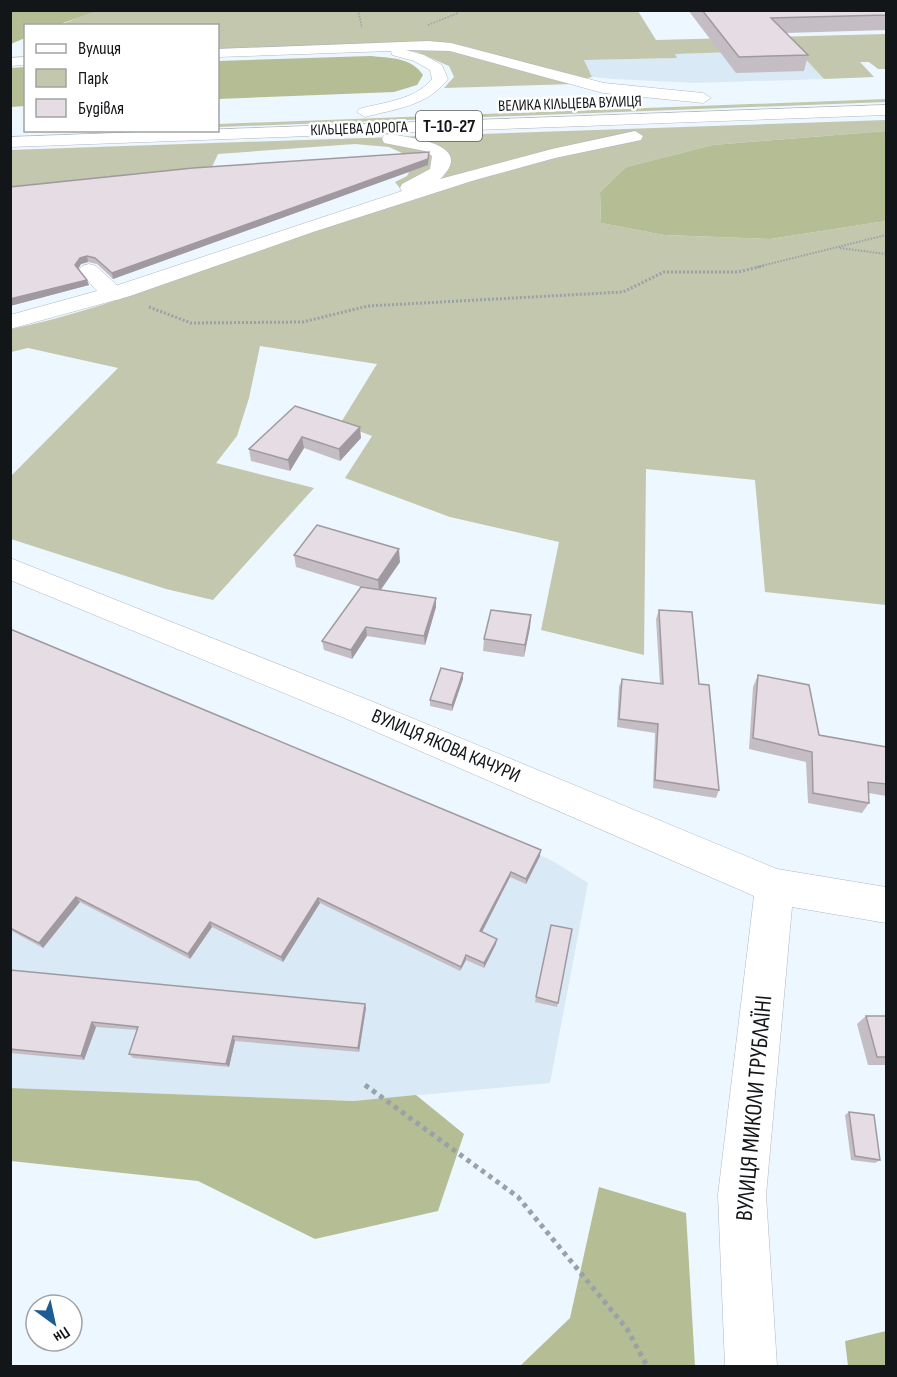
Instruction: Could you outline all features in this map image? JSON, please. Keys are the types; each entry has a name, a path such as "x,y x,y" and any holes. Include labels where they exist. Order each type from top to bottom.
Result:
{"main road":[{"name":"ВЕЛИКА КІЛЬЦЕВА ВУЛИЦЯ","path":"362,47 428,45 451,47 603,88 654,95 719,99 596,103"},
{"path":"219,53 362,47"},
{"name":"Т-10-27","path":"362,47 399,52 419,58 437,68 440,79 434,89 419,97 359,112 435,109"},
{"name":"КІЛЬЦЕВА ДОРОГА","path":"10,142 886,110"},
{"path":"10,322 118,292 307,228 565,150 658,131 765,114"},
{"path":"307,228 431,179 443,163 441,154 430,147 330,130"},
{"path":"89,270 118,292"},
{"name":"ВУЛИЦЯ ЯКОВА КАЧУРИ","path":"10,568 354,708 775,886 886,905"},
{"name":"ВУЛИЦЯ МИКОЛИ ТРУБЛАЇНІ","path":"751,1366 742,1195 775,886"}],"path":[{"path":"118,292 139,303 191,323 303,322 368,306 623,292 664,272 738,272 886,235"},
{"path":"838,247 886,254"},
{"path":"365,1084 518,1197 627,1329 647,1366"}],"shaded area":[{"path":"797,50 824,79 694,83 613,79 592,77 584,60 676,58 674,54"},
{"path":"11,633 551,860 588,883 550,1083 354,1101 11,1088"}],"green space":[{"path":"15,10 96,11 61,24 24,24 24,38 11,44 11,12"},
{"path":"96,10 638,11 656,40 886,34 886,69 878,69 869,62 860,62 874,77 824,79 797,50 675,54 677,58 584,60 592,77 583,79 468,47 432,42 219,49 219,24 63,24"},
{"path":"432,48 574,84 444,88 454,77 449,66 417,52 400,49"},
{"path":"370,56 406,62 423,75 417,85 394,92 219,99 219,61"},
{"path":"24,67 24,106 11,107 11,68"},
{"path":"886,99 886,102 219,127 219,124"},
{"path":"886,120 886,131 713,145 626,167 600,192 601,223 664,235 770,239 886,221 886,605 765,592 755,480 646,469 644,655 541,630 559,542 450,517 345,478 372,436 340,424 377,364 260,346 249,398 237,436 216,463 314,488 213,600 166,589 11,539 11,476 118,368 28,348 11,352 11,329 87,309 309,231 410,201 395,182 407,176 411,168 404,154 389,147 355,144 218,154 211,169 11,191 10,150"},
{"path":"886,131 886,221 770,239 664,235 601,223 600,192 626,167 713,145"},
{"path":"11,1088 354,1101 416,1095 464,1134 438,1211 315,1239 198,1181 11,1161"},
{"path":"599,1187 686,1213 695,1366 520,1366 570,1318"},
{"path":"886,1331 886,1366 848,1366 845,1341"}],"building":[{"path":"702,10 886,10 886,15 771,18 808,55 739,57"},
{"path":"429,152 428,159 112,273 95,258 87,256 80,258 75,265 87,280 10,299 10,187 193,168"},
{"path":"295,406 360,427 339,449 302,437 288,460 249,449"},
{"path":"317,525 399,549 378,580 294,555"},
{"path":"361,587 436,598 424,636 366,627 351,650 322,641"},
{"path":"491,610 531,615 525,645 484,639"},
{"path":"659,610 692,612 699,684 709,685 719,790 655,780 658,724 619,719 622,679 663,684"},
{"path":"10,629 541,850 526,879 511,872 480,931 497,939 484,963 466,955 461,967 318,898 281,957 210,922 188,954 76,897 39,943 10,928"},
{"path":"441,668 463,673 452,705 430,700"},
{"path":"758,675 809,685 819,735 886,747 886,784 868,782 869,803 813,793 812,752 753,738"},
{"path":"551,925 572,929 558,1003 536,997"},
{"path":"10,970 365,1004 358,1048 233,1036 226,1064 129,1054 138,1027 92,1022 81,1056 10,1049"},
{"path":"866,1016 886,1016 886,1057 877,1057"},
{"path":"849,1112 874,1115 880,1160 855,1156"}]}
